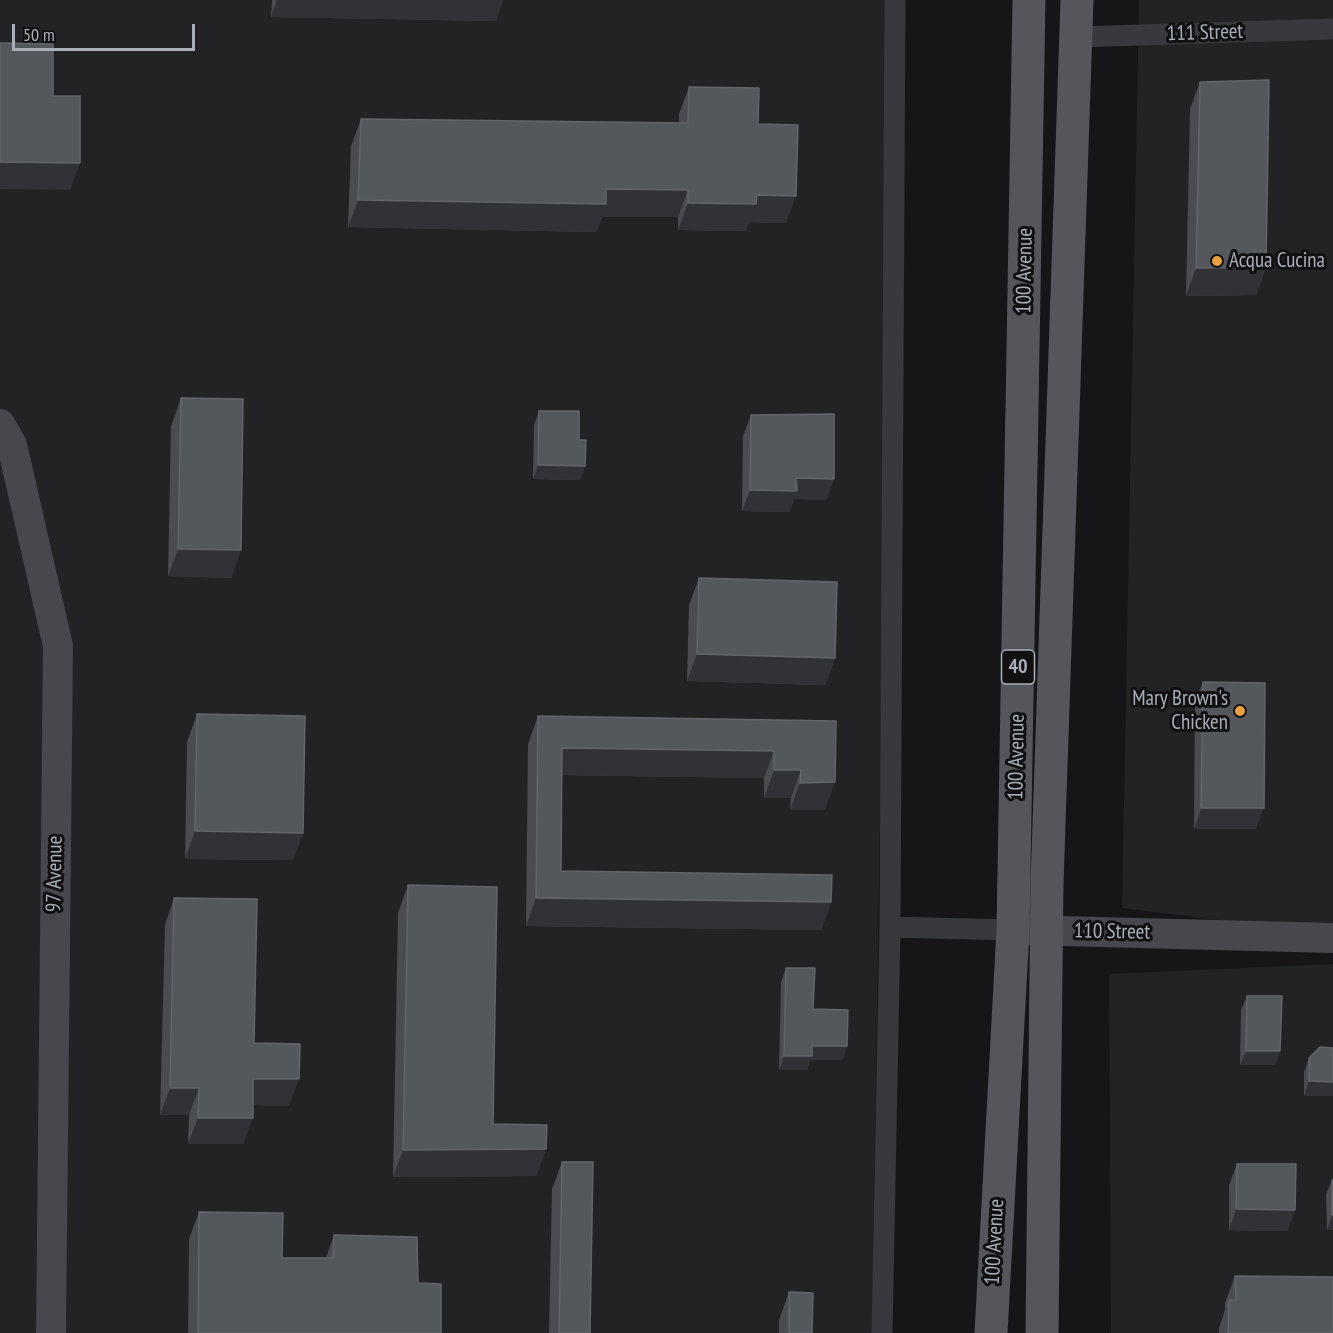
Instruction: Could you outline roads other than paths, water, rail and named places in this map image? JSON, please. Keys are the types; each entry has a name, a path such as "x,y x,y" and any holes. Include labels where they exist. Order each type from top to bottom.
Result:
{"main road":[{"name":"100 Avenue","path":"991,1333 1013,930 1029,0"},
{"name":"100 Avenue","path":"1042,1333 1047,930 1077,0"}],"street":[{"path":"882,1333 890,927 895,0"},
{"name":"111 Street","path":"1077,37 1333,29"},
{"name":"97 Avenue","path":"0,424 12,445 57,646 51,1333"},
{"name":"110 Street","path":"890,927 1333,938"}],"place":[{"name":"Acqua Cucina","path":"1217,261"},
{"name":"Mary Brown's Chicken","path":"1240,711"}]}
